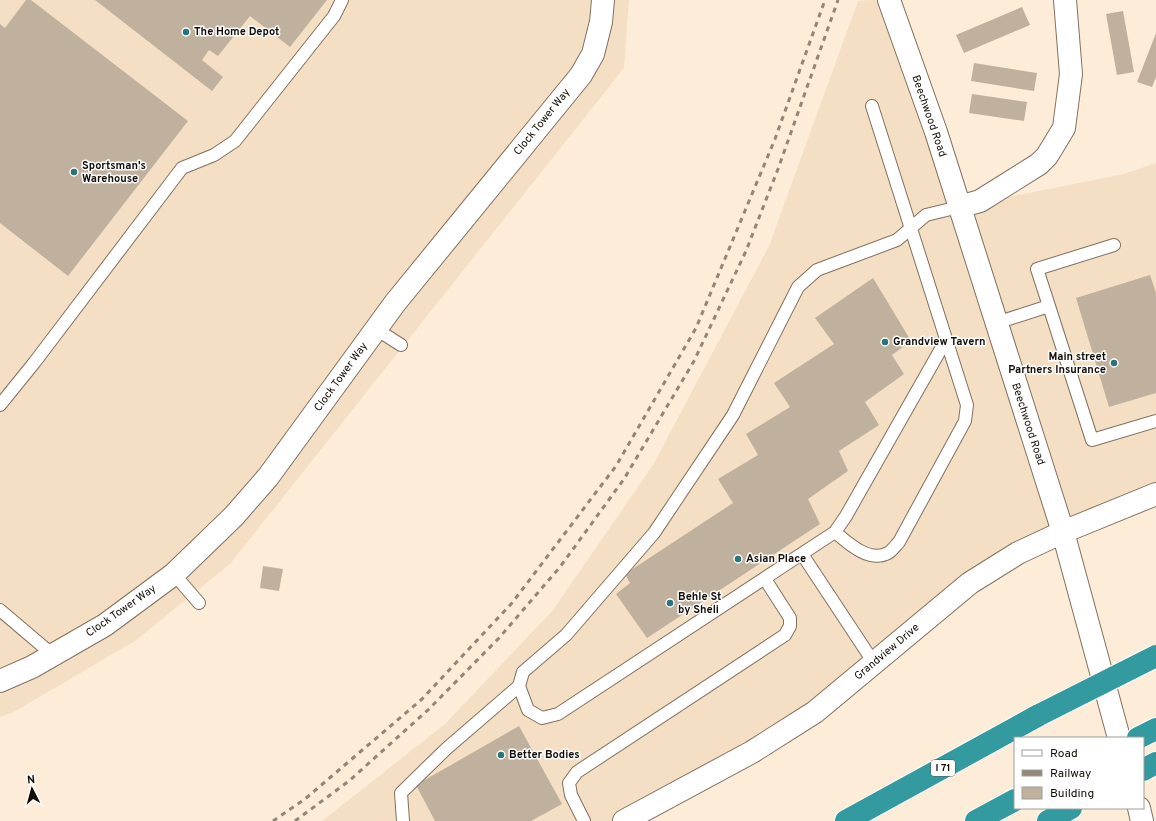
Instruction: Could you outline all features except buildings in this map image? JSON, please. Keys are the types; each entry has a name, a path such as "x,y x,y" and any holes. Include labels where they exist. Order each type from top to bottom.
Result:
{"highway":[{"name":"I 71","path":"846,821 1040,715 1156,656"},
{"path":"1140,737 1156,729"},
{"path":"1144,769 1156,763"},
{"path":"976,821 1014,801"},
{"path":"1048,821 1069,809"}],"street":[{"name":"Clock Tower Way","path":"0,681 32,667 105,625 174,574 234,516 268,477 395,303 581,74 593,54 601,22 603,0"},
{"name":"Beechwood Road","path":"889,0 936,132 1063,532 1119,737"},
{"path":"959,207 980,202 1039,164 1047,156 1064,128 1072,74 1065,0"},
{"name":"Grandview Drive","path":"624,821 752,752 815,712 970,583 1018,553 1063,532 1156,494"},
{"path":"1139,809 1142,821"}],"lane":[{"path":"0,405 182,168 214,155 235,141 334,16 342,0"},
{"path":"835,532 859,551 874,556 888,553 899,542 965,420 967,406 912,228 872,106"},
{"path":"403,821 401,793 446,749 518,686 523,672 566,635 654,533 733,415 798,287 816,270 897,240 926,215 959,207"},
{"path":"1114,245 1037,269 1092,440 1156,421"},
{"path":"996,323 1049,306"},
{"path":"376,329 401,345"},
{"path":"518,686 528,710 542,718 558,714 835,532 846,516 946,340"},
{"path":"802,554 874,663"},
{"path":"174,574 199,603"},
{"path":"584,821 571,795 569,783 577,772 785,634 790,626 790,618 765,578"},
{"path":"0,610 53,655"}],"shaded area":[{"path":"0,0 629,0 624,68 230,564 135,641 12,713 0,717"},
{"path":"889,0 959,207 1124,174 1156,163 1156,494 1018,553 815,712 624,821 322,821 445,724 553,610 653,465 769,246 858,1"}],"railway":[{"path":"273,821 305,799 422,699 512,603 616,466 696,328 775,139 825,0"},
{"path":"295,821 349,781 429,709 499,638 560,567 624,479 694,361 746,251 778,169 838,0"}],"place":[{"name":"The Home Depot","path":"186,32"},
{"name":"Sportsman's Warehouse","path":"74,172"},
{"name":"Grandview Tavern","path":"885,342"},
{"name":"Main street Partners Insurance","path":"1114,363"},
{"name":"Asian Place","path":"738,559"},
{"name":"Behle St by Sheli","path":"670,603"},
{"name":"Better Bodies","path":"501,755"}]}
